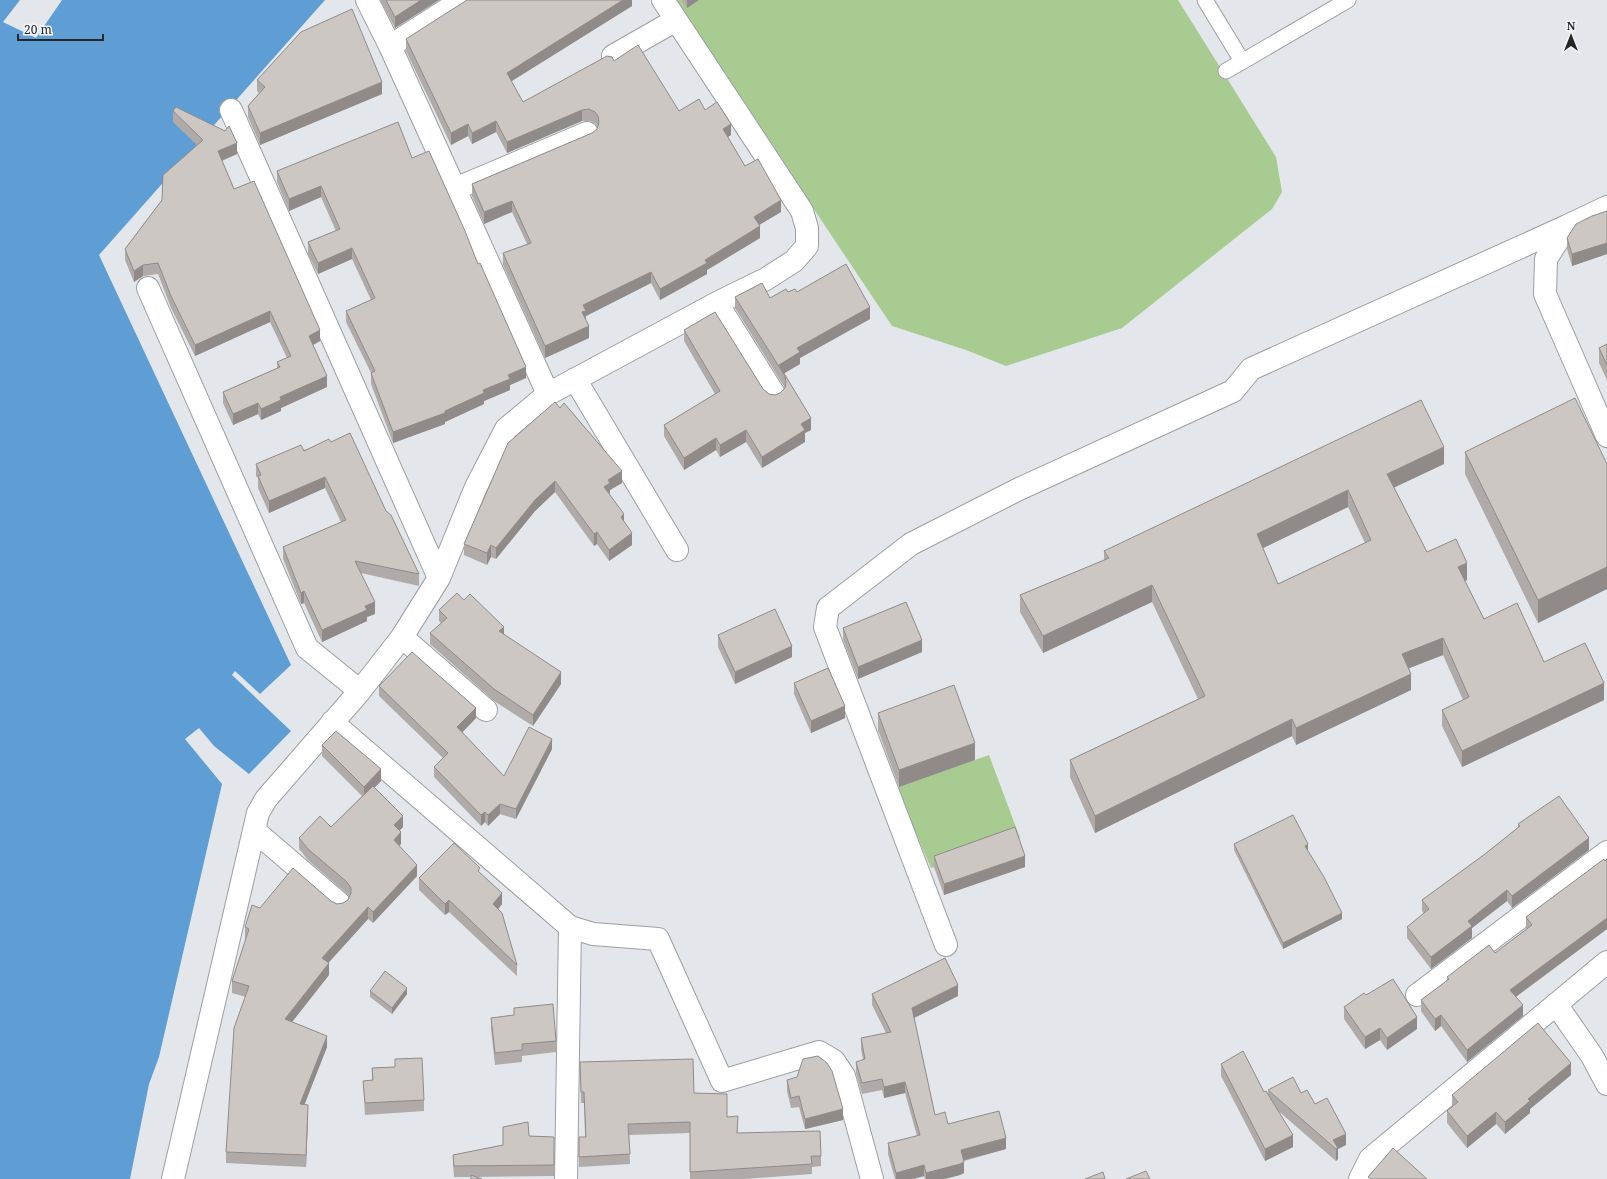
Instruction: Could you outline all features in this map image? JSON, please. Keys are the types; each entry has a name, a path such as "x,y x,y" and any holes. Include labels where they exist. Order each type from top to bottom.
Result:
{"street":[{"path":"367,0 390,46 548,394"},
{"path":"390,46 462,0"},
{"path":"173,1179 258,813 266,799 360,691 402,637 439,578 476,486 506,429 548,394 717,303 766,280 794,261 808,246 807,228 802,211 663,0"},
{"path":"613,56 676,20"},
{"path":"231,110 439,578"},
{"path":"455,189 587,133"},
{"path":"946,945 825,627 828,608 911,544 1019,489 1232,391 1251,369 1607,207"},
{"path":"1567,226 1546,259 1545,294 1607,436"},
{"path":"148,288 307,648 360,691"},
{"path":"717,303 774,394"},
{"path":"575,380 677,550"},
{"path":"402,637 486,710"},
{"path":"332,722 570,927 593,934 658,939 722,1081 819,1052 834,1061 844,1076 872,1179"},
{"path":"255,831 339,903"},
{"path":"1417,996 1604,861"},
{"path":"566,1179 570,927"},
{"path":"1360,1179 1370,1159 1607,962"},
{"path":"1556,1004 1592,1056 1607,1084"}],"lane":[{"path":"1205,0 1242,61"},
{"path":"1226,70 1348,0"}],"green space":[{"path":"674,0 1178,0 1276,157 1282,192 1272,209 1122,328 1006,366 966,350 892,326"},
{"path":"989,755 1020,838 931,868 896,788"}],"water":[{"path":"0,0 20,0 3,22 36,38 62,0 325,0 99,255 291,665 260,694 235,671 232,675 291,731 249,774 214,746 199,728 185,739 222,784 159,1057 149,1084 130,1179 0,1179"}],"building":[{"path":"386,0 421,0 395,17"},
{"path":"467,0 623,0 507,73 523,102 607,56 612,57 614,61 638,45 679,111 699,99 705,110 717,102 731,124 723,129 745,166 758,159 781,200 754,217 760,226 705,260 707,263 660,289 651,272 583,305 586,311 582,312 589,326 545,346 503,253 531,243 512,201 484,212 472,184 592,133 597,129 599,123 598,116 595,112 589,109 582,110 507,142 496,121 472,133 468,124 451,133 406,39"},
{"path":"352,9 382,82 260,133 248,106 265,87 257,80 301,32"},
{"path":"176,107 225,131 229,126 237,143 218,151 234,189 254,181 320,330 309,336 327,376 280,397 281,400 261,409 258,403 233,414 223,392 280,367 277,362 291,356 270,311 195,345 171,296 158,263 143,265 134,271 125,249 162,200 163,175 203,140 173,111"},
{"path":"398,122 412,158 429,151 465,231 478,264 480,263 526,367 508,375 510,379 483,390 484,393 445,411 445,413 393,432 371,373 375,371 346,311 375,298 352,248 318,263 308,242 340,229 321,186 289,199 277,171"},
{"path":"1607,211 1607,243 1572,254 1567,238 1576,224"},
{"path":"846,264 870,307 797,348 800,352 779,365 811,418 801,424 805,430 762,457 746,430 720,445 716,438 684,458 664,425 720,391 684,330 715,312 763,389 769,394 775,395 780,393 785,388 785,376 735,297 762,283 770,298 786,289 788,292 795,289 797,292"},
{"path":"1607,344 1607,365 1599,348"},
{"path":"1575,398 1607,464 1607,567 1538,600 1465,452"},
{"path":"1421,400 1444,447 1387,474 1427,552 1456,539 1467,563 1458,567 1484,619 1517,603 1544,662 1585,643 1604,683 1462,751 1442,710 1469,697 1443,638 1402,654 1411,674 1296,728 1292,719 1095,816 1070,760 1205,696 1152,585 1043,636 1020,595 1109,558 1104,551","holes":["1348,490 1371,540 1278,584 1257,534"]},
{"path":"555,402 560,408 564,403 622,471 608,480 610,483 604,487 624,514 621,517 632,533 609,550 597,532 594,534 555,481 535,500 496,548 491,545 487,553 464,544 508,443"},
{"path":"350,433 386,511 391,515 419,574 355,561 375,602 365,606 367,610 322,630 304,591 301,593 283,547 346,520 325,477 269,501 258,476 261,475 256,464 301,445 304,451 329,439 331,442"},
{"path":"457,593 464,600 470,594 504,627 499,631 561,672 533,715 494,689 430,633 447,618 439,610"},
{"path":"906,602 922,640 858,667 843,628"},
{"path":"775,609 792,646 735,672 718,635"},
{"path":"412,652 476,708 457,727 504,776 529,727 552,739 516,809 500,804 488,815 485,812 481,815 434,767 448,753 379,686"},
{"path":"828,668 845,706 811,721 794,683"},
{"path":"954,685 975,743 899,770 878,713"},
{"path":"336,731 381,769 364,787 322,745"},
{"path":"373,786 403,816 394,825 401,832 394,840 417,865 373,912 368,907 322,958 329,963 285,1019 327,1036 300,1104 308,1105 306,1155 226,1152 234,1028 249,986 232,981 249,929 245,927 252,905 260,908 293,868 331,901 337,904 348,900 351,893 351,888 347,882 308,849 299,838 320,816 331,827"},
{"path":"1559,796 1589,838 1512,896 1507,890 1468,921 1472,926 1431,957 1407,927 1429,909 1422,900 1485,854 1520,826 1518,824"},
{"path":"1293,815 1308,844 1305,846 1324,877 1342,913 1283,943 1234,844"},
{"path":"1015,827 1025,856 944,884 934,856"},
{"path":"454,843 480,868 478,871 502,893 493,904 502,913 517,965 449,900 445,904 419,878"},
{"path":"1604,859 1605,861 1607,859 1607,918 1510,990 1523,1005 1467,1050 1441,1015 1435,1019 1421,1000 1449,979 1447,977 1489,945 1495,953 1532,925 1526,917"},
{"path":"945,958 958,985 912,1008 935,1115 945,1112 948,1124 999,1111 1006,1138 961,1150 964,1162 960,1164 926,1173 924,1165 896,1173 888,1143 920,1135 905,1082 884,1087 882,1079 862,1083 856,1062 865,1059 861,1038 891,1032 872,994"},
{"path":"385,971 407,988 392,1008 370,991"},
{"path":"1393,979 1417,1017 1387,1038 1380,1028 1365,1037 1344,1007 1364,993 1366,995"},
{"path":"553,1004 556,1041 522,1044 522,1050 495,1053 491,1018 514,1015 514,1008"},
{"path":"1538,1023 1571,1063 1528,1099 1530,1101 1505,1122 1496,1112 1467,1136 1447,1111 1458,1102 1452,1095"},
{"path":"1243,1051 1264,1092 1266,1091 1293,1135 1265,1149 1221,1064"},
{"path":"818,1056 827,1063 832,1071 843,1109 805,1119 799,1096 791,1098 787,1080 797,1077 803,1059"},
{"path":"422,1058 424,1100 365,1103 363,1081 373,1080 372,1068 395,1067 395,1059"},
{"path":"693,1059 694,1093 727,1094 727,1117 738,1116 737,1133 820,1131 821,1156 811,1156 812,1164 690,1172 690,1122 628,1124 630,1154 579,1157 579,1137 586,1137 584,1092 581,1092 580,1062"},
{"path":"1293,1077 1301,1093 1307,1090 1315,1104 1327,1098 1346,1134 1333,1140 1338,1148 1336,1149 1268,1090"},
{"path":"528,1122 529,1136 554,1137 554,1165 454,1166 453,1155 503,1145 503,1127"},
{"path":"1393,1148 1427,1179 1371,1179 1368,1177"},
{"path":"1146,1171 1150,1179 1126,1179"},
{"path":"1103,1172 1105,1179 1085,1179"},
{"path":"471,1175 482,1179 471,1179"}]}
